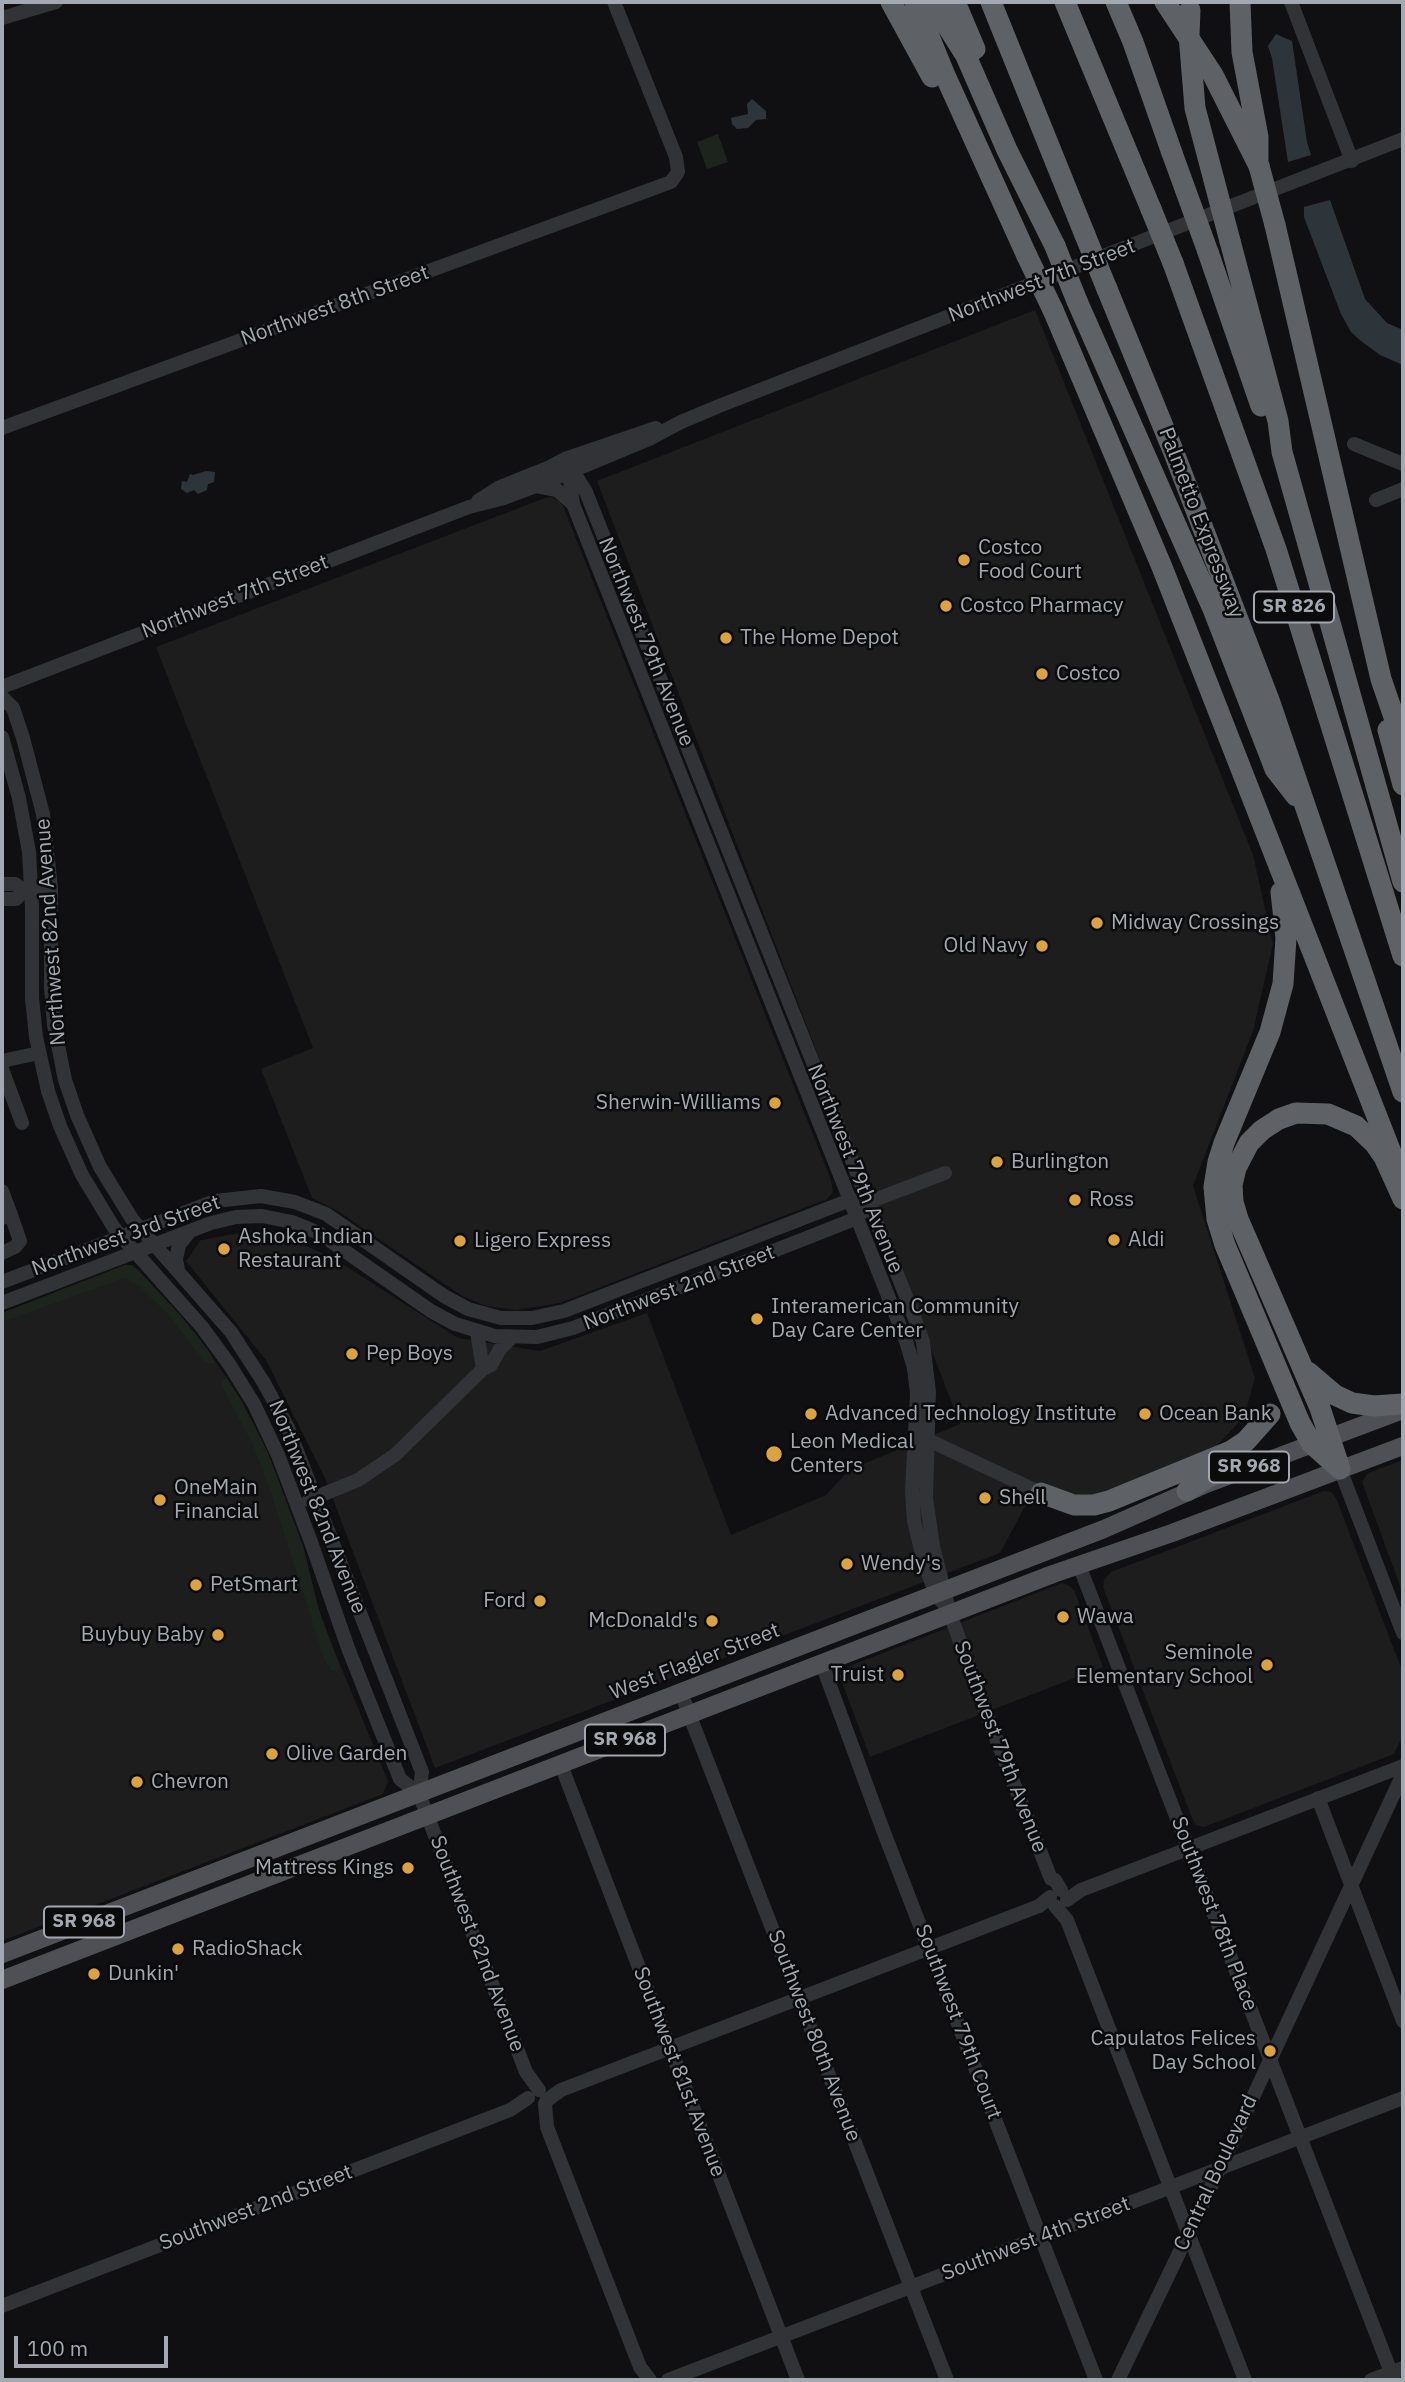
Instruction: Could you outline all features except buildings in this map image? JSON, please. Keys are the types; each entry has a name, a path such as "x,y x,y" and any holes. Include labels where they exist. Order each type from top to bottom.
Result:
{"highway":[{"path":"891,2 994,186"},
{"path":"915,2 994,186 1053,310 1162,567 1403,1182"},
{"path":"932,2 966,56 1007,150 1055,246"},
{"path":"955,2 1077,301 1213,609 1275,769 1306,808"},
{"name":"Palmetto Expressway","path":"991,2 1240,624 1403,1092"},
{"name":"SR 826","path":"1065,2 1173,263 1276,549 1403,956"},
{"path":"1116,2 1133,42 1266,422 1282,452"},
{"path":"1165,2 1213,75 1243,139 1258,164 1275,225 1381,679 1403,743"},
{"path":"1240,2 1242,52 1258,137 1258,164"},
{"path":"1191,6 1190,59 1195,108 1278,421 1282,452 1403,882"},
{"path":"1381,679 1381,704 1403,785"},
{"path":"1274,856 1286,938 1283,984 1270,1032 1218,1163 1214,1187 1217,1219 1300,1423 1321,1440 1340,1469"},
{"path":"1321,1440 1303,1368 1233,1202 1233,1185 1242,1155 1262,1130 1279,1119 1296,1113 1328,1114 1356,1126 1375,1144 1384,1157 1403,1199"},
{"path":"1187,1492 1242,1456 1255,1445 1266,1428 1274,1395 1272,1355"},
{"path":"1303,1368 1327,1389 1352,1403 1374,1406 1403,1404"},
{"path":"1041,1493 1074,1505 1094,1505 1109,1501 1231,1451 1246,1441 1270,1413"}],"main road":[{"name":"West Flagler Street","path":"2,1954 1104,1529 1187,1492 1403,1410"},
{"name":"SR 968","path":"2,1980 950,1614 1403,1446"},
{"path":"136,1927 139,1917 150,1907 155,1895"},
{"path":"105,1939 110,1927 119,1918 122,1907"}],"street":[{"path":"2,18 56,2"},
{"name":"Northwest 8th Street","path":"2,428 668,184 677,175 678,161 614,2"},
{"path":"1290,2 1352,161"},
{"name":"Northwest 7th Street","path":"469,507 500,487 573,471 649,439 681,422 1403,139"},
{"name":"Northwest 7th Street","path":"2,687 469,507 517,493 531,480 565,458 636,433 681,422"},
{"path":"1354,444 1403,464"},
{"path":"550,467 562,466 573,471"},
{"name":"Northwest 79th Avenue","path":"573,471 570,481 573,504 850,1200 914,1368 920,1460 929,1527 941,1592 950,1614"},
{"name":"Northwest 79th Avenue","path":"573,471 586,492 923,1342 929,1392 928,1440 920,1460"},
{"path":"533,480 557,490 573,504"},
{"path":"1376,500 1403,489"},
{"name":"Northwest 82nd Avenue","path":"2,697 13,708 37,786 47,840 51,888 52,1006 65,1080 91,1150 109,1184 139,1229 218,1315 254,1366 288,1428 422,1772 419,1794"},
{"name":"Northwest 82nd Avenue","path":"2,737 23,817 32,998 39,1053 53,1109 75,1162 98,1204 134,1252 202,1327 229,1364 271,1438 298,1505 348,1648 400,1779 419,1794 428,1816"},
{"path":"719,869 735,865"},
{"path":"2,884 15,884 27,890 51,888"},
{"path":"2,899 16,899 27,890"},
{"path":"2,1061 39,1053"},
{"path":"2,1069 22,1123"},
{"name":"Northwest 2nd Street","path":"512,1319 542,1317 564,1311 850,1200 869,1202 945,1173"},
{"path":"2,1191 7,1217 20,1237 15,1247 2,1254"},
{"name":"Northwest 3rd Street","path":"2,1282 223,1199 261,1196 292,1201 317,1210 336,1220 457,1304 476,1312 512,1319"},
{"path":"857,1218 869,1202"},
{"name":"Northwest 3rd Street","path":"2,1303 191,1230 243,1216 274,1217 299,1224 334,1242 443,1319 477,1332"},
{"name":"Northwest 2nd Street","path":"477,1332 511,1338 537,1337 573,1328 857,1218"},
{"path":"178,1270 176,1259 179,1245 191,1230"},
{"path":"477,1332 483,1369"},
{"path":"298,1505 348,1485 386,1462 483,1369 491,1365 500,1349 511,1338"},
{"path":"928,1440 1041,1493"},
{"path":"1340,1469 1403,1633"},
{"name":"Southwest 78th Place","path":"1079,1565 1269,2060 1396,2374"},
{"name":"Southwest 79th Avenue","path":"950,1614 1056,1897 1245,2380"},
{"name":"Southwest 79th Court","path":"822,1664 1096,2380"},
{"name":"Southwest 80th Avenue","path":"681,1693 947,2380"},
{"name":"Southwest 81st Avenue","path":"561,1765 798,2380"},
{"name":"Southwest 2nd Street","path":"2,2306 929,1949 1056,1897 1081,1890 1403,1766"},
{"name":"Central Boulevard","path":"1118,2380 1403,1774"},
{"path":"1318,1798 1403,2021"},
{"name":"Southwest 82nd Avenue","path":"428,1816 640,2374 649,2380"},
{"name":"Southwest 4th Street","path":"658,2380 666,2380 781,2337 1403,2098"},
{"path":"1371,2380 1396,2374"}],"shaded area":[{"path":"1276,34 1292,41 1311,155 1288,162 1268,46"},
{"path":"752,99 766,111 766,119 756,120 748,128 737,129 731,118 748,114 747,104"},
{"path":"718,134 728,162 707,169 697,142"},
{"path":"1330,200 1365,299 1387,323 1403,330 1403,365 1380,355 1361,341 1351,332 1341,314 1304,217 1304,207"},
{"path":"1035,310 1253,855 1273,944 1253,1031 1193,1186 1255,1378 1244,1417 1204,1459 1097,1501 1038,1482 1000,1553 435,1768 325,1478 266,1360 186,1261 201,1240 267,1228 333,1258 458,1338 540,1351 647,1313 731,1535 826,1495 849,1470 960,1424 597,481"},
{"path":"215,472 214,482 208,484 207,490 198,494 194,490 187,493 181,489 182,481 187,482 190,474"},
{"path":"552,497 563,506 831,1180 833,1192 827,1199 560,1303 516,1310 486,1306 462,1296 338,1211 312,1198 261,1069 313,1048 156,647"},
{"path":"125,1265 137,1269 196,1334 227,1378 254,1425 268,1453 303,1546 325,1628 388,1781 383,1794 2,1941 2,1313"},
{"path":"125,1265 137,1269 181,1316 215,1363 206,1363 168,1314 138,1285 124,1278 2,1322 2,1313"},
{"path":"227,1378 268,1453 303,1546 318,1607 339,1665 338,1672 331,1670 324,1658 270,1489 253,1445 221,1384 222,1380"},
{"path":"1403,1460 1403,1594 1362,1482 1368,1473"},
{"name":"Seminole Elementary School","path":"1324,1491 1331,1492 1336,1498 1403,1673 1403,1735 1394,1754 1204,1827 1196,1825 1103,1587 1104,1580 1111,1572"},
{"path":"1062,1583 1074,1590 1103,1667 870,1757 840,1677 842,1669"}],"place":[{"name":"Costco Food Court","path":"964,560"},
{"name":"Costco Pharmacy","path":"946,606"},
{"name":"The Home Depot","path":"726,638"},
{"name":"Costco","path":"1042,674"},
{"name":"Midway Crossings","path":"1097,923"},
{"name":"Old Navy","path":"1042,946"},
{"name":"Sherwin-Williams","path":"775,1103"},
{"name":"Burlington","path":"997,1162"},
{"name":"Ross","path":"1075,1200"},
{"name":"Aldi","path":"1114,1240"},
{"name":"Ligero Express","path":"460,1241"},
{"name":"Ashoka Indian Restaurant","path":"224,1249"},
{"name":"Interamerican Community Day Care Center","path":"757,1319"},
{"name":"Pep Boys","path":"352,1354"},
{"name":"Advanced Technology Institute","path":"811,1414"},
{"name":"Ocean Bank","path":"1145,1414"},
{"name":"Leon Medical Centers","path":"774,1454"},
{"name":"Shell","path":"985,1498"},
{"name":"OneMain Financial","path":"160,1500"},
{"name":"Wendy's","path":"847,1564"},
{"name":"PetSmart","path":"196,1585"},
{"name":"Ford","path":"540,1601"},
{"name":"Wawa","path":"1063,1617"},
{"name":"McDonald's","path":"712,1621"},
{"name":"Buybuy Baby","path":"218,1635"},
{"name":"Seminole Elementary School","path":"1267,1665"},
{"name":"Truist","path":"898,1675"},
{"name":"Olive Garden","path":"272,1754"},
{"name":"Chevron","path":"137,1782"},
{"name":"Mattress Kings","path":"408,1868"},
{"name":"RadioShack","path":"178,1949"},
{"name":"Dunkin'","path":"94,1974"},
{"name":"Capulatos Felices Day School","path":"1270,2051"}]}
